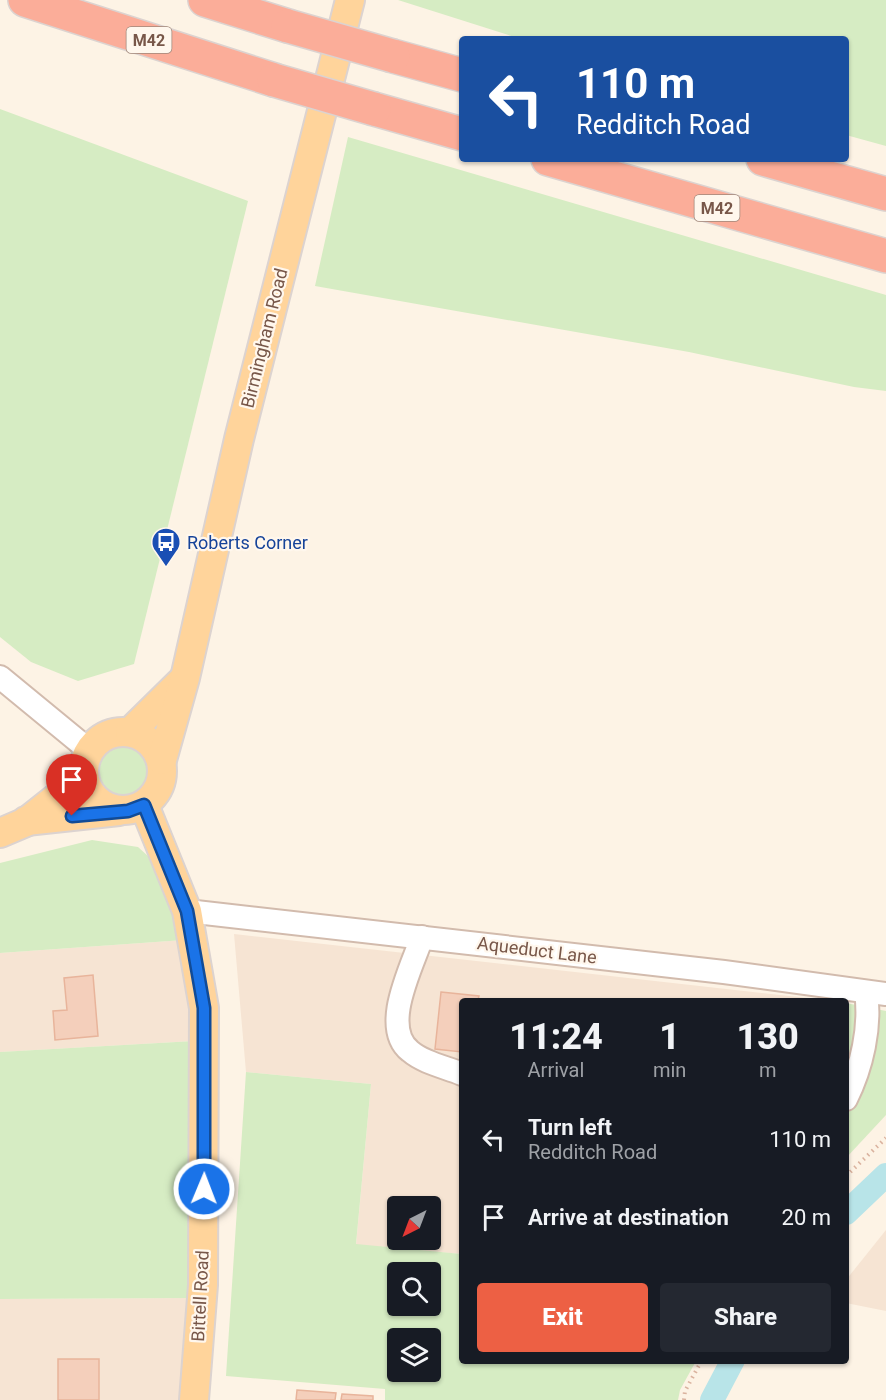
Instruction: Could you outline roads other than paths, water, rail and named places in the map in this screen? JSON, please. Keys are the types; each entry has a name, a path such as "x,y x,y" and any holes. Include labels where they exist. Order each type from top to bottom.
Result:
{"highway":[{"name":"M42","path":"25,0 274,80 459,133"},
{"path":"205,0 459,74"},
{"name":"M42","path":"558,162 886,256"},
{"path":"774,162 886,194"}],"main road":[{"name":"Birmingham Road","path":"162,760 185,678 244,416 350,0"},
{"path":"130,732 185,678"},
{"path":"0,833 26,822 132,808 154,795 162,780 162,760 149,741 130,732 105,736 87,763 26,822"},
{"path":"87,763 91,794 99,802 132,808"},
{"name":"Bittell Road","path":"132,808 187,911 204,1008 203,1285 194,1400"}],"street":[{"path":"0,677 87,763"},
{"name":"Aqueduct Lane","path":"187,911 724,972 876,993"},
{"path":"422,937 396,1024 400,1039 409,1051 459,1073"},
{"path":"849,1091 858,1068 876,993"}],"waterway":[{"path":"849,1210 886,1175"},
{"path":"712,1400 731,1364"}],"place":[{"name":"Roberts Corner","path":"166,568"}]}
